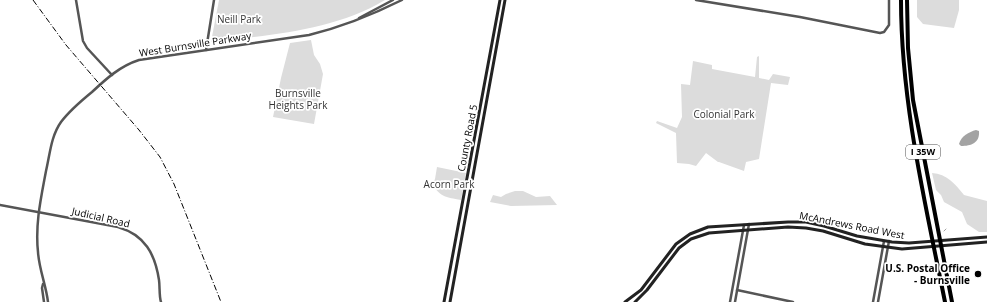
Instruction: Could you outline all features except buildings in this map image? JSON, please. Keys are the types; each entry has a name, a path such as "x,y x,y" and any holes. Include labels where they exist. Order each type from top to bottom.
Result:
{"highway":[{"name":"I 35W","path":"901,0 902,49 907,102 945,302"},
{"name":"I 35W","path":"907,0 907,39 913,100 952,302"}],"main road":[{"name":"County Road 5","path":"444,302 500,0"},
{"name":"County Road 5","path":"450,302 505,0"},
{"name":"McAndrews Road West","path":"625,302 641,290 669,251 685,236 708,227 806,222 857,236 884,241 909,243 987,237"},
{"name":"McAndrews Road West","path":"635,302 647,290 676,251 688,240 708,232 788,227 806,228 883,247 902,249 987,242"}],"street":[{"path":"76,0 83,41 87,48 112,75"},
{"path":"206,50 214,0"},
{"name":"West Burnsville Parkway","path":"354,22 392,0"},
{"name":"West Burnsville Parkway","path":"43,283 38,251 38,212 52,140 60,123 71,110 123,66 139,60 308,35 354,22 402,0"},
{"path":"696,0 800,17 880,33 884,32 889,25 889,0"},
{"name":"Judicial Road","path":"0,205 118,227 134,233 144,242 151,253 159,280 159,301"},
{"path":"735,302 749,224"},
{"path":"730,302 744,225"},
{"path":"873,302 884,241"},
{"path":"878,302 889,241"},
{"path":"43,283 42,288 44,302"},
{"path":"43,283 46,287 48,302"},
{"path":"733,289 793,302"}],"green space":[{"name":"Neill Park","path":"219,0 385,0 344,19 323,25 278,34 211,42"},
{"path":"917,0 959,0 959,10 954,28 923,24 917,17"},
{"name":"Burnsville Heights Park","path":"311,40 314,55 320,64 323,74 314,124 273,117 290,43"},
{"name":"Colonial Park","path":"759,56 759,78 769,80 773,74 790,77 788,85 771,83 759,159 746,162 744,171 718,162 706,153 696,166 677,163 676,133 656,123 657,121 677,128 682,117 681,84 690,85 693,61 712,65 712,69 755,77 757,57"},
{"name":"Acorn Park","path":"437,167 466,173 461,200 445,196 432,185 435,179"},
{"path":"932,173 942,175 954,183 964,195 987,201 987,232 979,232 967,224 962,212 944,202 941,195 936,190"},
{"path":"515,191 523,191 536,197 550,196 557,205 511,206 490,202 493,195 501,197"}],"shaded area":[{"path":"976,130 979,131 979,135 974,143 965,146 961,146 959,144 966,135"}],"railway":[{"path":"33,0 66,45 139,130 160,157 174,184 221,302"}],"place":[{"name":"U.S. Postal Office - Burnsville","path":"978,274"}]}
